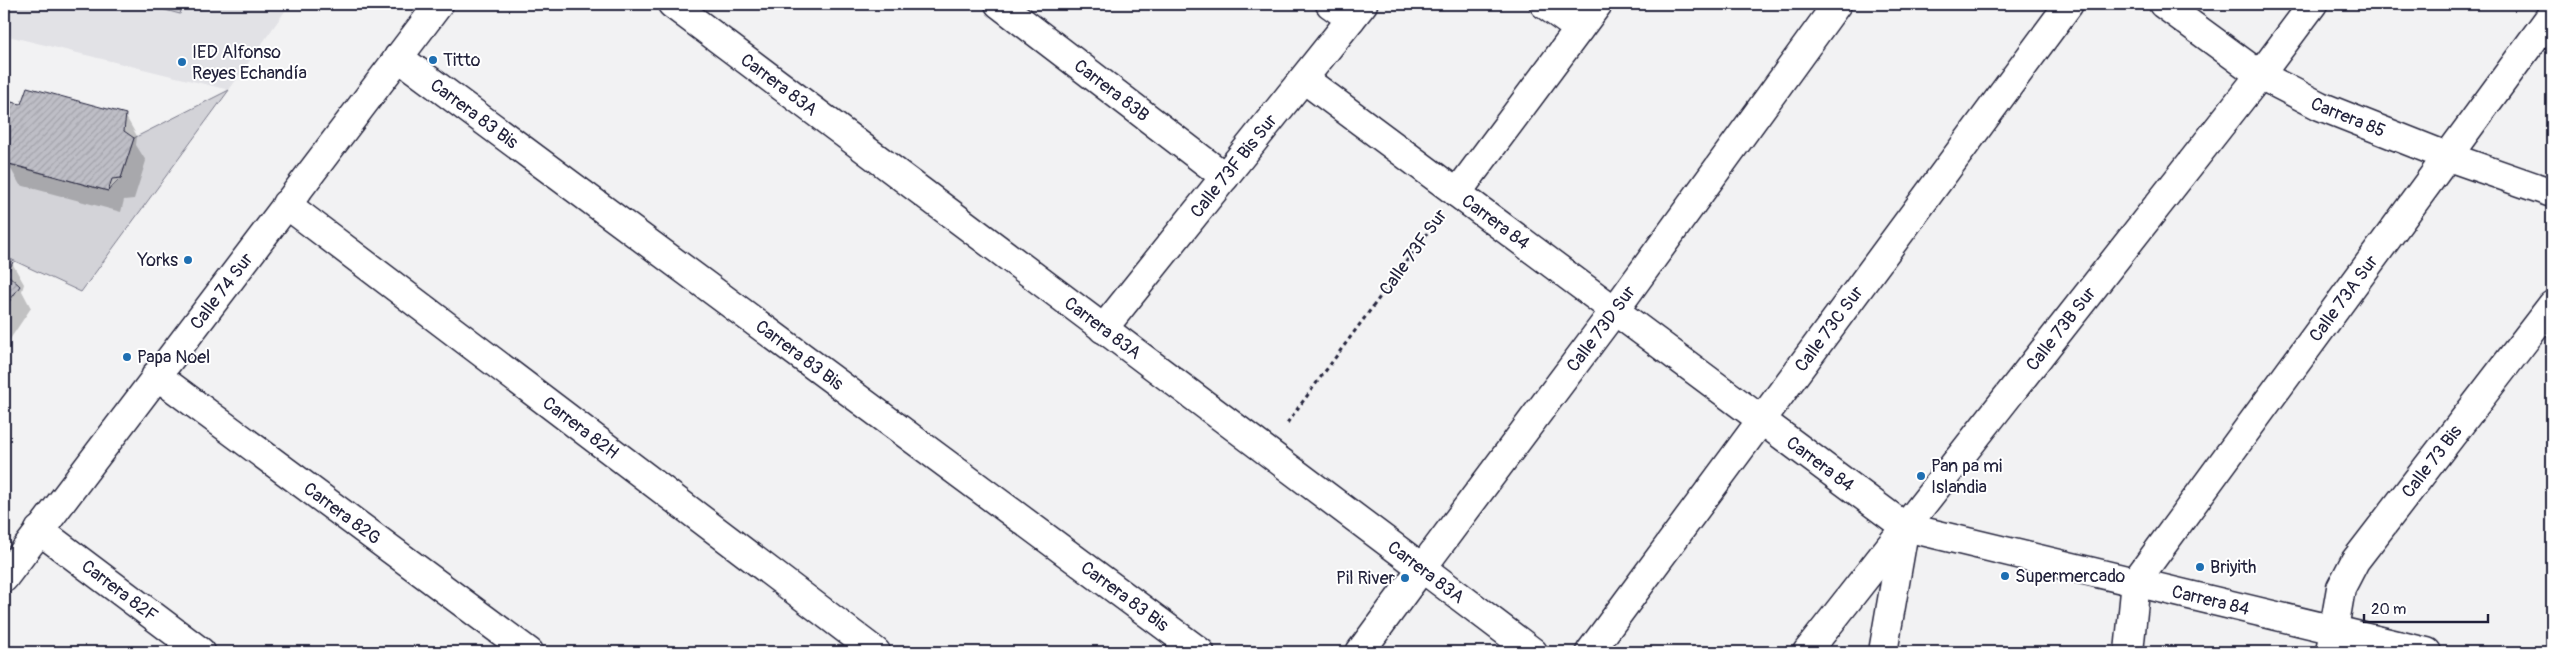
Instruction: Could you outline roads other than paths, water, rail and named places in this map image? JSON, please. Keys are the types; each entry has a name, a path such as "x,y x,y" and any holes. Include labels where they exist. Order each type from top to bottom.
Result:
{"street":[{"name":"Calle 74 Sur","path":"4,578 439,4"},
{"name":"Carrera 83A","path":"672,4 1533,652"},
{"name":"Carrera 83B","path":"999,4 1225,177"},
{"path":"1544,4 1579,29"},
{"name":"Calle 73F Sur","path":"1457,193 1598,4"},
{"name":"Calle 73D Sur","path":"1360,652 1615,310 1837,4"},
{"name":"Calle 73C Sur","path":"1590,652 2069,4"},
{"name":"Carrera 85","path":"2163,4 2260,75 2320,106 2449,157 2552,192"},
{"name":"Calle 73B Sur","path":"1806,652 2260,75 2313,4"},
{"name":"Calle 73F Bis Sur","path":"1103,330 1304,79 1348,9"},
{"name":"Calle 73A Sur","path":"2136,581 2449,157 2552,14"},
{"name":"Carrera 83 Bis","path":"398,57 1200,652"},
{"name":"Carrera 84","path":"1304,79 1905,528 2136,581 2331,641 2428,652"},
{"name":"Carrera 82H","path":"286,204 876,652"},
{"name":"Calle 73 Bis","path":"2331,641 2341,588 2354,561 2552,305"},
{"name":"Carrera 82G","path":"156,375 529,652"},
{"path":"1883,652 1905,528"},
{"name":"Carrera 82F","path":"39,530 201,652"},
{"path":"2129,652 2136,581"}],"place":[{"name":"Titto","path":"433,60"},
{"name":"IED Alfonso Reyes Echandía","path":"182,62"},
{"name":"Yorks","path":"188,260"},
{"name":"Papa Noel","path":"127,357"},
{"name":"Pan pa mi Islandia","path":"1921,476"},
{"name":"Briyith","path":"2200,567"},
{"name":"Supermercado","path":"2005,576"},
{"name":"Pil River","path":"1405,578"}]}
